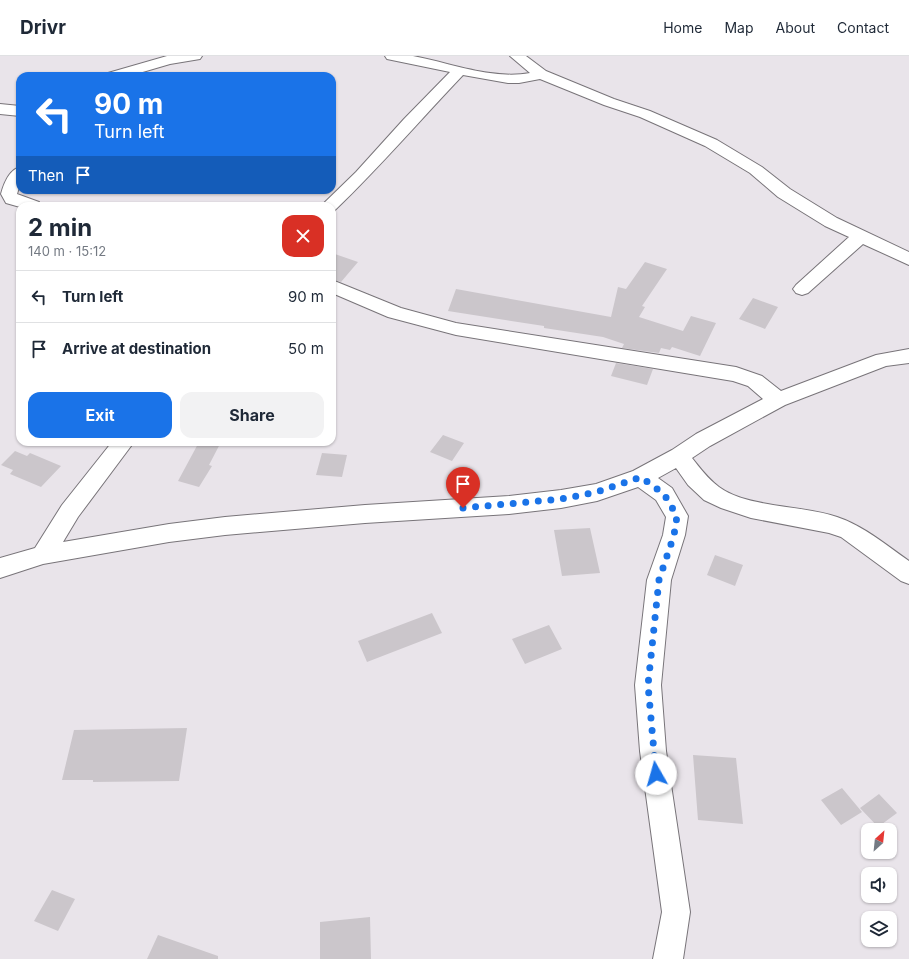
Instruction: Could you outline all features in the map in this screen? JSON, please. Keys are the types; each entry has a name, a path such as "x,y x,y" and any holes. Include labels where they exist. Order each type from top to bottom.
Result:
{"street":[{"path":"125,72 168,58 195,56"},
{"path":"392,56 459,71 500,77 531,78 542,74"},
{"path":"518,56 542,74 609,102 645,114 711,143 756,170 803,206 860,237 909,259"},
{"path":"333,202 362,175 409,122 459,71"},
{"path":"0,109 16,111"},
{"path":"16,178 12,183 9,194 12,199 21,202"},
{"path":"802,289 860,237"},
{"path":"336,288 395,313 456,329 736,374 755,381 778,400"},
{"path":"0,568 43,555 169,533 225,526 365,514 509,505 561,499 597,492 641,477 679,456 703,440 778,400 884,360 909,356"},
{"path":"43,555 70,510 121,446"},
{"path":"679,456 696,478 712,494 751,509 831,524 843,529 885,556 909,574"},
{"path":"641,477 664,494 677,516 674,535 659,580 648,685 653,751 676,912 668,959"}],"building":[{"path":"336,254 358,262 341,282 336,280"},
{"path":"645,262 667,269 642,306 645,307 639,317 683,331 691,316 716,323 700,356 672,347 670,350 661,348 659,353 622,348 624,344 603,337 448,311 456,289 611,317 618,287 626,289"},
{"path":"753,298 778,307 765,329 739,319"},
{"path":"616,363 653,369 647,385 611,376"},
{"path":"443,435 464,443 452,461 430,452"},
{"path":"197,446 219,446 209,465 212,466 199,487 178,481"},
{"path":"15,451 27,456 30,453 61,466 41,487 10,474 13,470 1,465"},
{"path":"322,453 347,455 342,477 316,475"},
{"path":"590,528 600,573 562,576 554,530"},
{"path":"715,555 743,565 735,586 707,575"},
{"path":"432,613 442,633 367,662 358,641"},
{"path":"549,625 562,649 525,664 512,639"},
{"path":"187,728 179,781 93,782 93,780 62,780 74,730"},
{"path":"693,755 736,758 743,824 698,820"},
{"path":"842,788 862,812 841,825 821,800"},
{"path":"879,794 897,813 883,823 874,823 860,808"},
{"path":"52,890 75,899 58,931 34,921"},
{"path":"370,917 371,959 320,959 320,922"},
{"path":"158,935 218,956 218,959 147,959"}],"route":[{"path":"463,508 509,505 561,499 597,492 641,477 664,494 677,516 674,535 659,580 648,685 656,774"}]}
